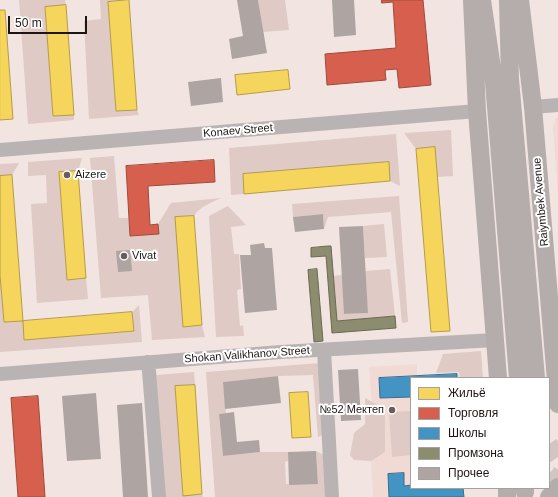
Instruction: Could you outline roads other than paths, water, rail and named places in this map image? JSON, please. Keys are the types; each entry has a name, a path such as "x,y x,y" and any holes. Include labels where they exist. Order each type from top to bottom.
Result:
{"main road":[{"path":"472,0 477,112 498,377"},
{"path":"482,0 494,82 518,377"},
{"name":"Raiymbek Avenue","path":"508,0 510,79 536,377"},
{"name":"Raiymbek Avenue","path":"520,0 533,107 558,404"},
{"path":"552,323 558,356"},
{"path":"549,497 558,488"}],"street":[{"path":"533,107 558,105"},
{"name":"Konaev Street","path":"0,150 477,112"},
{"name":"Shokan Valikhanov Street","path":"0,374 147,362 495,340"},
{"path":"324,350 332,497"},
{"path":"147,362 150,371 159,497"}],"tunnel":[{"path":"550,445 558,457"},
{"path":"550,475 558,481"}],"place":[{"name":"Aizere","path":"67,175"},
{"name":"Vivat","path":"124,256"},
{"name":"№52 Мектеп","path":"392,410"}]}
